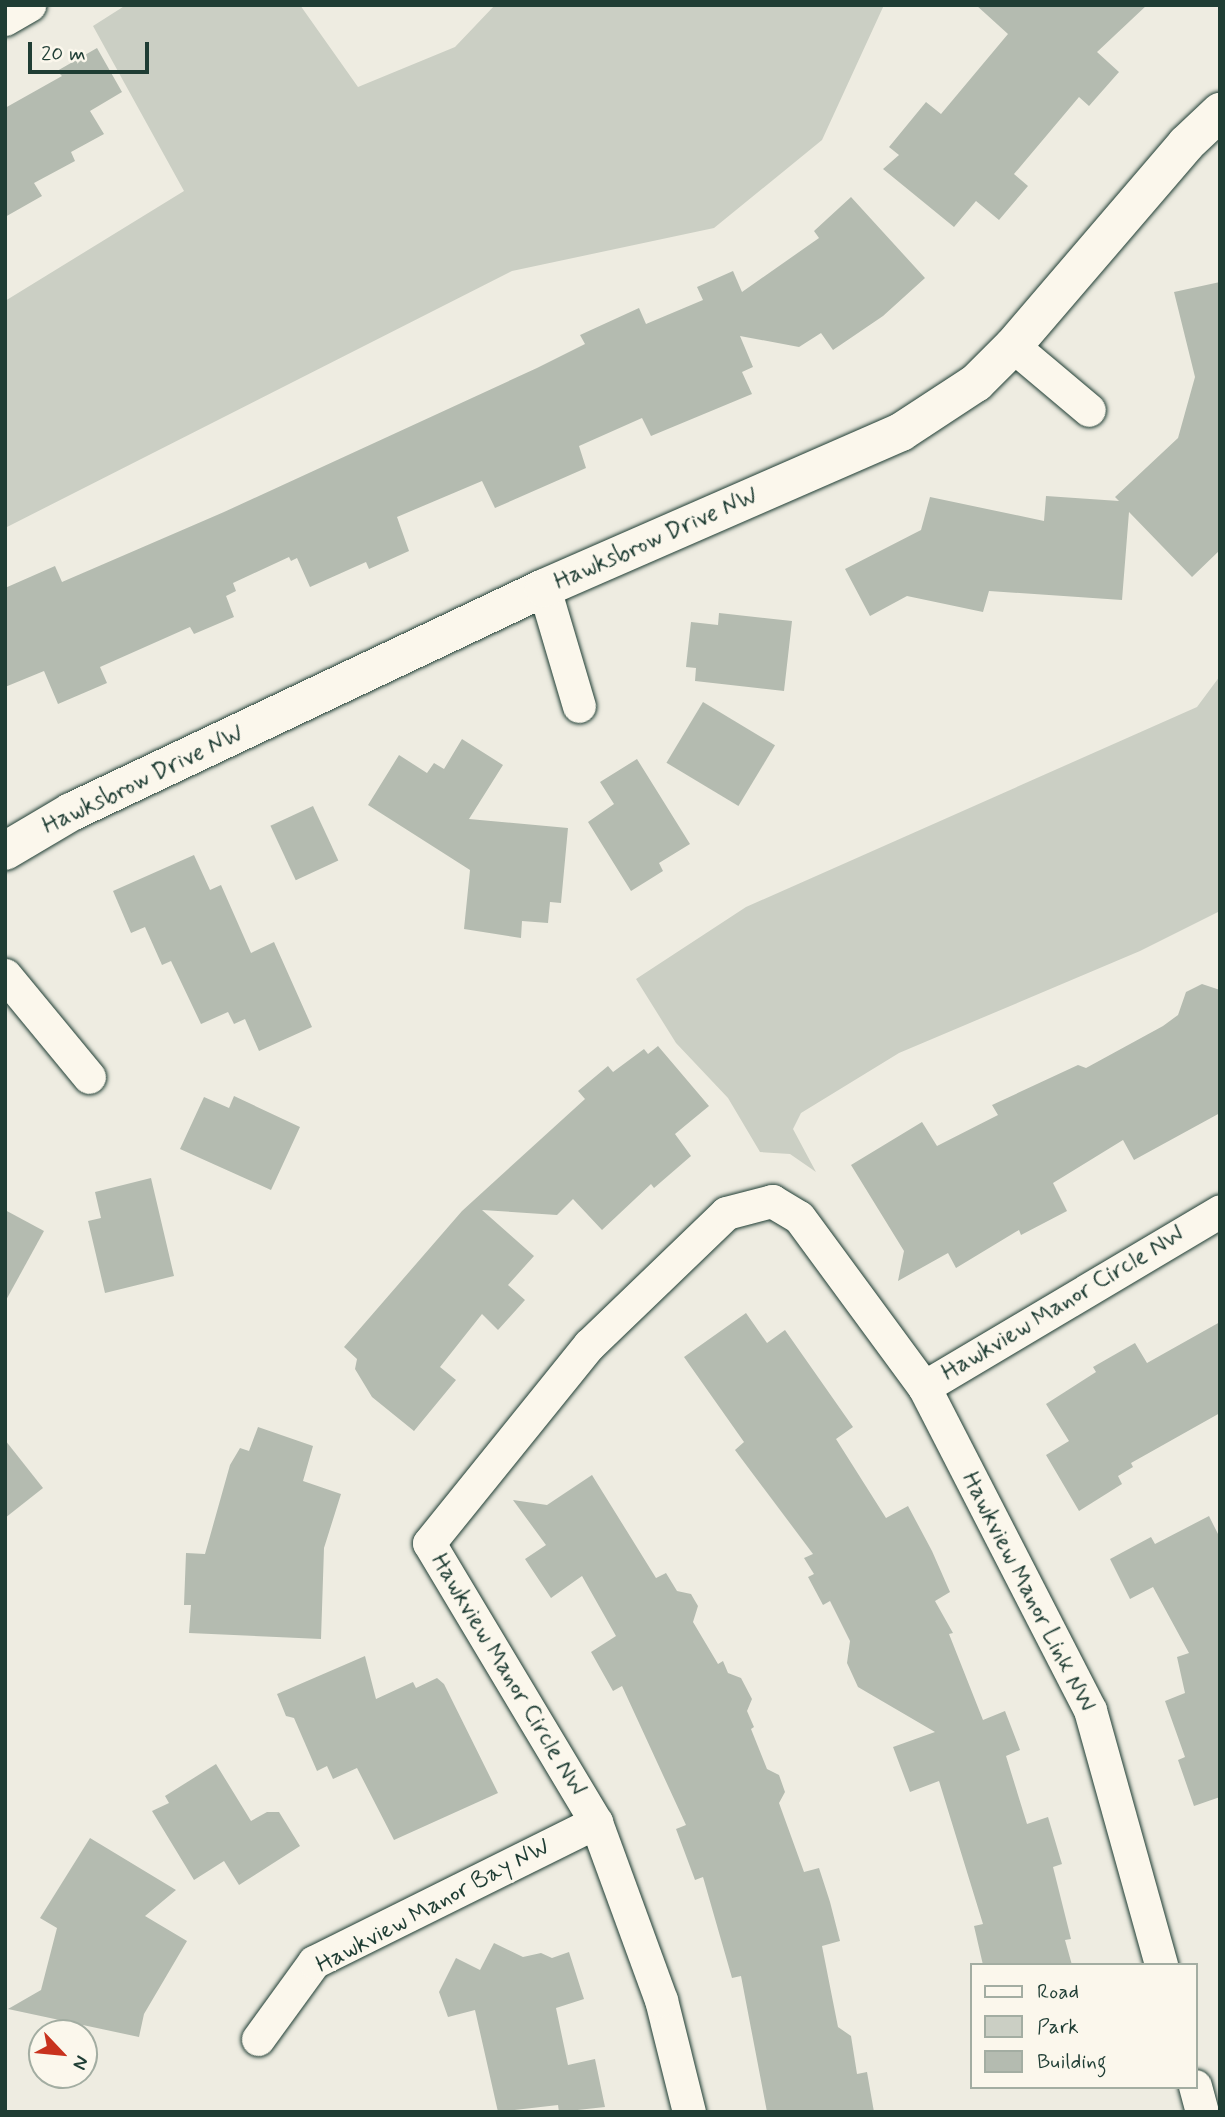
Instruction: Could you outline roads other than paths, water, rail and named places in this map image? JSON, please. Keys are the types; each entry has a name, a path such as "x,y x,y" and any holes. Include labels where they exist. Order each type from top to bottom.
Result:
{"street":[{"path":"5,19 29,5"},
{"name":"Hawksbrow Drive NW","path":"5,851 71,812 544,588 901,432 976,383 1013,346 1186,144 1220,112"},
{"path":"1013,346 1089,411"},
{"path":"544,588 579,706"},
{"path":"5,975 89,1077"},
{"name":"Hawkview Manor Circle NW","path":"689,2112 661,2000 596,1822 429,1543 589,1345 726,1213 772,1200 799,1217 924,1387 1220,1211"},
{"name":"Hawkview Manor Link NW","path":"924,1387 1090,1710 1160,1963"},
{"name":"Hawkview Manor Bay NW","path":"258,2039 314,1962 596,1822"},
{"path":"1196,2089 1202,2112"}]}
